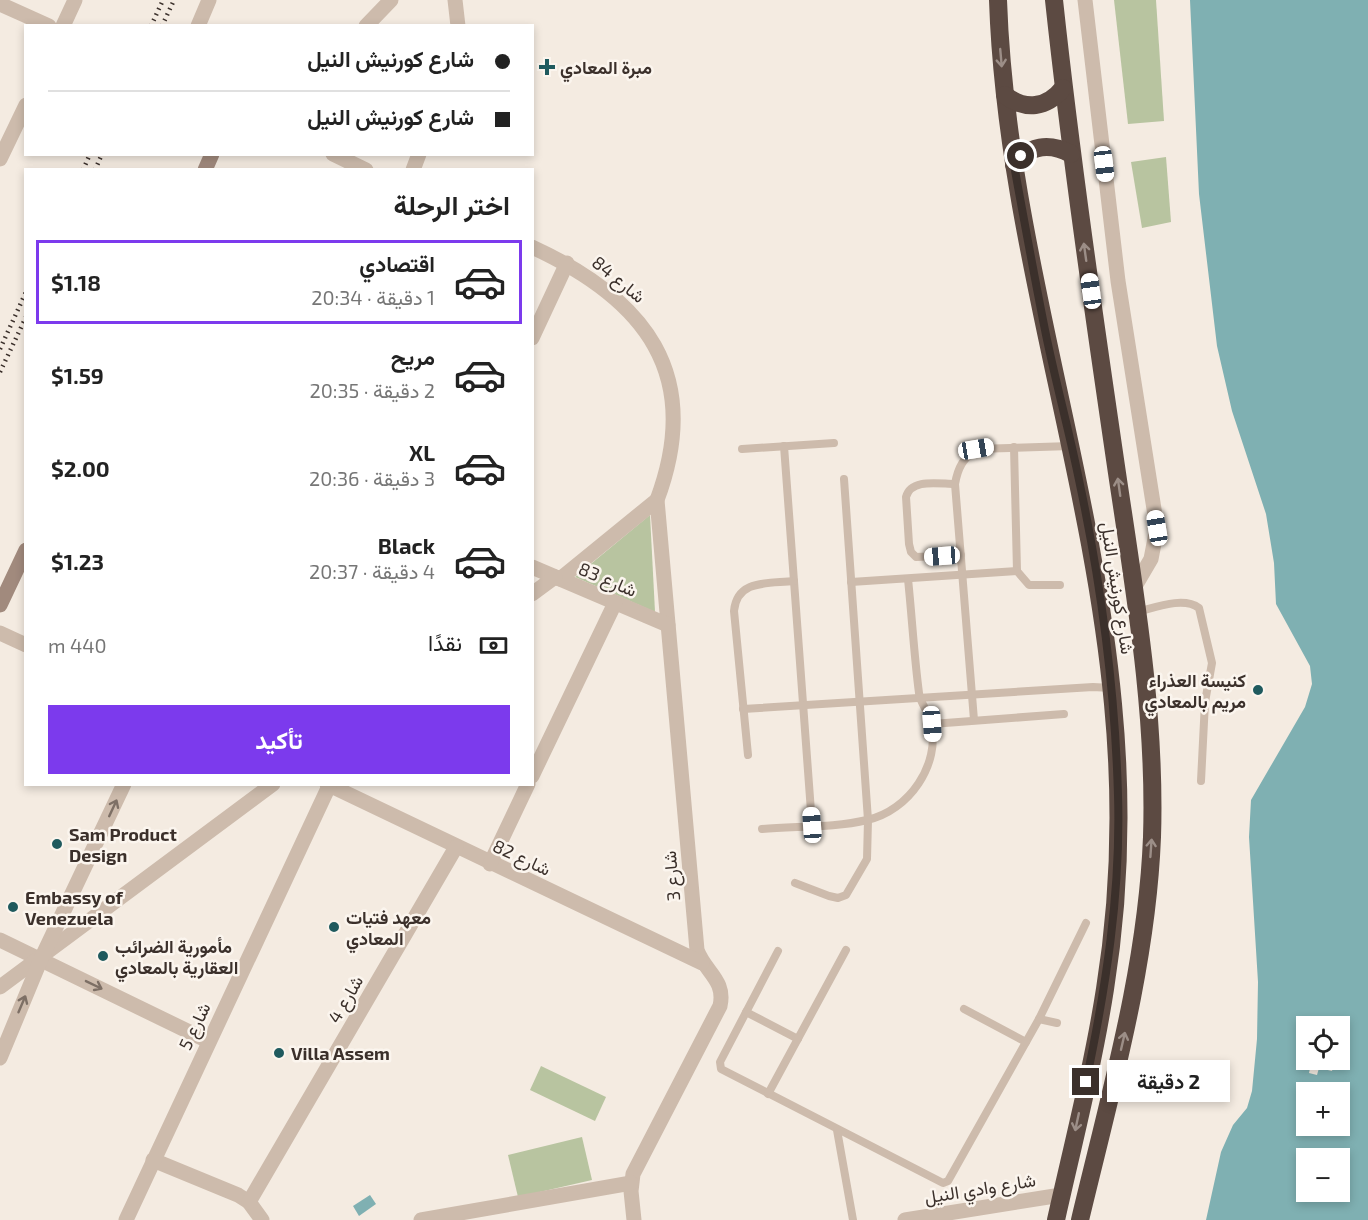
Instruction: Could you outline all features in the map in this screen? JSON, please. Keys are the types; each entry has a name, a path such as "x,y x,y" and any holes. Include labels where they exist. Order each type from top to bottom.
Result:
{"highway":[{"name":"شارع كورنيش النيل","path":"998,0 1005,95 1014,165 1045,332 1072,446 1092,552 1112,688 1118,797 1111,942 1105,990 1056,1220"},
{"name":"شارع كورنيش النيل","path":"1054,0 1071,154 1134,588 1151,745 1149,879 1141,941 1124,1035 1080,1220"},
{"path":"1005,95 1014,102 1036,106 1047,103 1063,88"},
{"path":"1014,165 1021,156 1040,147 1051,146 1071,154"}],"street":[{"path":"64,24 75,0"},
{"path":"199,24 209,0"},
{"path":"368,24 391,0"},
{"path":"455,0 458,24"},
{"path":"1085,0 1118,281 1157,528 1151,559 1134,588"},
{"path":"0,4 45,24"},
{"path":"0,159 24,109"},
{"path":"337,156 362,168"},
{"name":"شارع 84","path":"534,248 567,263 620,300 656,346 667,374 673,402 675,432 670,467 657,500"},
{"path":"534,334 567,263"},
{"path":"534,593 558,578 657,500"},
{"name":"شارع 3","path":"634,1220 631,1183 633,1174 720,1006 721,987 702,963 695,927 657,500"},
{"path":"0,605 24,554"},
{"name":"شارع 83","path":"534,568 669,625"},
{"path":"534,772 615,603"},
{"path":"0,633 24,644"},
{"path":"0,1058 41,959 123,786"},
{"path":"0,987 41,959 270,786"},
{"name":"شارع 5","path":"126,1220 328,786"},
{"name":"شارع 82","path":"330,786 702,963"},
{"path":"490,864 527,786"},
{"name":"شارع 4","path":"249,1202 456,847"},
{"path":"0,940 208,1041"},
{"path":"153,1160 238,1195 249,1202 262,1220"},
{"path":"421,1220 631,1183"},
{"name":"شارع وادي النيل","path":"905,1220 1061,1195"}],"lane":[{"path":"742,448 834,443"},
{"path":"784,446 812,825"},
{"path":"974,720 955,483 961,463 976,449 1072,446"},
{"path":"1014,447 1017,571 1029,585 1060,585"},
{"path":"795,883 838,898 846,895 867,859 868,820 844,479"},
{"path":"955,483 913,486 908,490 906,498 909,544 916,557 961,555"},
{"path":"851,582 1017,571"},
{"path":"762,829 868,820 885,814 903,802 917,785 928,766 933,745 932,724 920,697 908,579"},
{"path":"748,754 734,611 735,598 744,589 756,585 794,580"},
{"path":"1137,612 1171,604 1194,604 1199,608 1212,663 1205,702 1202,781"},
{"path":"743,709 1093,687 1112,688"},
{"path":"932,724 1064,714"},
{"path":"778,951 719,1066 724,1071 768,1094 943,1183 948,1180 1039,1019 1086,923"},
{"path":"768,1094 846,950"},
{"path":"964,1009 1026,1042"},
{"path":"746,1012 798,1039"},
{"path":"1039,1019 1057,1023"},
{"path":"837,1130 853,1220"}],"green space":[{"path":"1114,0 1156,0 1164,121 1128,124"},
{"path":"1166,157 1171,222 1142,228 1131,162"},
{"path":"650,515 655,612 575,577"},
{"path":"541,1066 606,1097 595,1121 530,1090"},
{"path":"582,1137 592,1180 518,1197 508,1155"}],"water":[{"path":"1190,0 1368,0 1368,1220 1206,1220 1221,1152 1233,1125 1247,1108 1252,1091 1257,1039 1258,982 1249,837 1251,800 1305,707 1312,684 1310,666 1276,604 1274,563 1266,514 1232,411 1217,346 1199,194"},
{"path":"370,1195 376,1204 359,1216 353,1206"}],"pier":[{"path":"1310,1070 1318,1070 1317,1075 1309,1073"}],"railway":[{"path":"152,24 163,0"},
{"path":"163,24 174,0"},
{"path":"84,168 89,156"},
{"path":"96,168 101,156"},
{"path":"0,349 24,296"},
{"path":"0,372 24,321"}],"place":[{"name":"مبرة المعادي","path":"547,67"},
{"name":"كنيسة العذراء مريم بالمعادي","path":"1258,690"},
{"name":"Sam Product Design","path":"57,844"},
{"name":"Embassy of Venezuela","path":"13,907"},
{"name":"معهد فتيات المعادي","path":"334,927"},
{"name":"مأمورية الضرائب العقارية بالمعادي","path":"103,956"},
{"name":"Villa Assem","path":"279,1053"}],"route":[{"path":"1021,156 1014,165 1045,332 1080,483 1103,621 1113,706 1118,797 1115,894 1105,990 1086,1082"}]}
